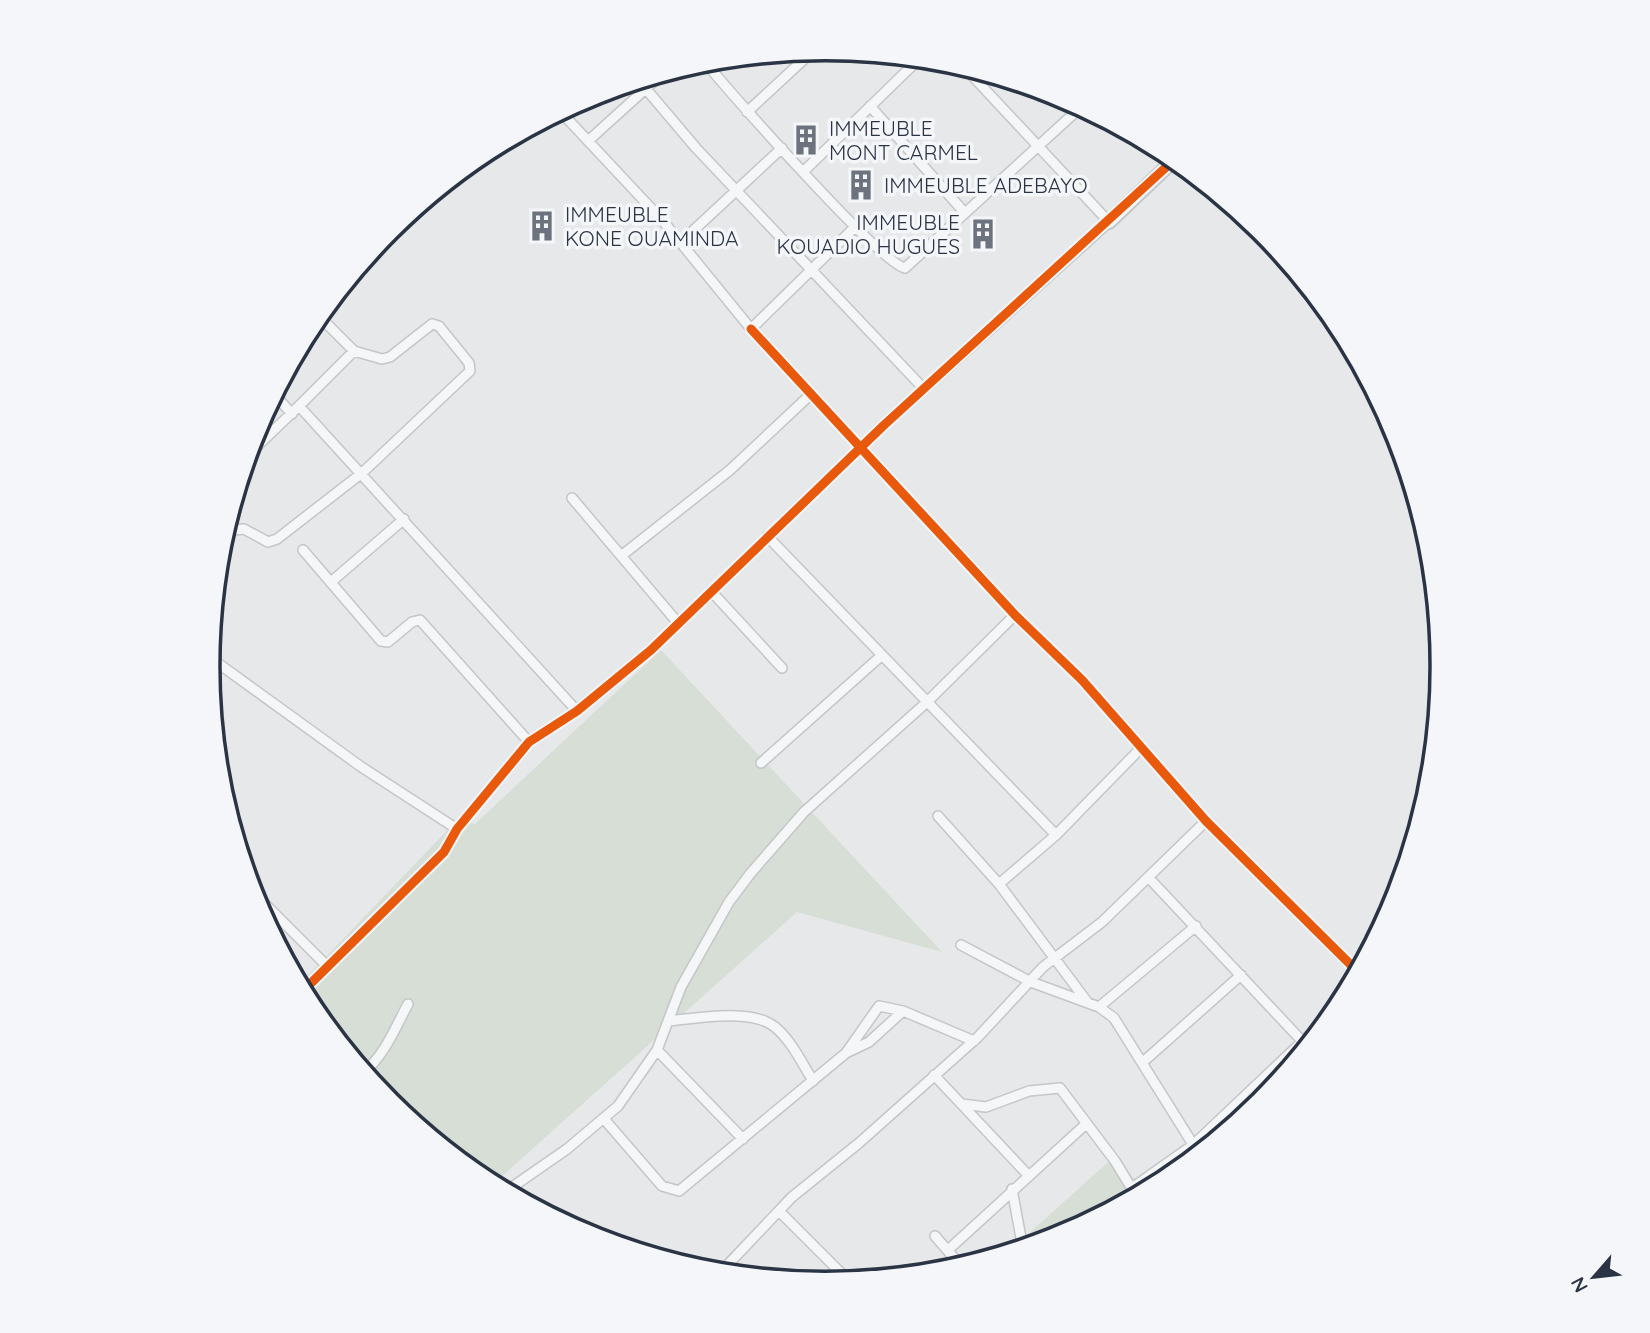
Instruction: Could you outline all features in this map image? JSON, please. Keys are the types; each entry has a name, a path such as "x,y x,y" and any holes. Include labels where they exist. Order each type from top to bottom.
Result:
{"street":[{"path":"747,111 801,62"},
{"path":"804,171 910,67"},
{"path":"713,72 856,226 893,262 905,268 911,266 964,212 1073,115"},
{"path":"977,81 1109,222"},
{"path":"588,142 646,89 737,191 924,389"},
{"path":"870,106 964,212"},
{"path":"567,119 681,243 751,329 810,395 1015,615 1082,680 1206,821 1351,965"},
{"path":"681,243 782,148"},
{"path":"310,984 444,852 457,829 529,742 577,711 678,623 860,448 1167,167"},
{"path":"751,329 856,226"},
{"path":"235,530 244,530 268,542 277,539 362,473 470,371 469,363 439,326 432,324 390,357 382,359 354,351 327,324"},
{"path":"266,435 354,351"},
{"path":"621,556 730,470 810,395"},
{"path":"282,400 362,473 577,711"},
{"path":"572,498 678,623"},
{"path":"331,582 404,519"},
{"path":"767,536 1056,835"},
{"path":"303,550 386,643 412,622 420,620 529,742"},
{"path":"711,591 782,668"},
{"path":"514,1186 618,1106 657,1050 681,987 729,902 804,812 926,702 1015,615"},
{"path":"761,763 881,656"},
{"path":"220,665 360,766 457,829"},
{"path":"999,884 1056,835 1141,748"},
{"path":"938,816 999,884 1088,1003"},
{"path":"731,1264 779,1211 974,1041 1054,960 1102,922 1206,821"},
{"path":"1148,877 1301,1040"},
{"path":"272,911 328,967"},
{"path":"1099,1007 1196,926"},
{"path":"961,945 1031,982 1099,1007 1114,1018 1194,1146"},
{"path":"1143,1062 1241,975"},
{"path":"371,1067 389,1041 408,1004"},
{"path":"604,1119 662,1186 679,1191 846,1053 880,1006 903,1011 974,1041"},
{"path":"846,1053 869,1042 903,1011"},
{"path":"668,1021 718,1017 755,1018 768,1022 788,1041 813,1081"},
{"path":"657,1050 743,1139"},
{"path":"1188,1150 1287,1057"},
{"path":"934,1075 1028,1175"},
{"path":"961,1104 986,1107 1029,1091 1060,1087 1132,1189"},
{"path":"948,1250 1086,1124"},
{"path":"1012,1189 1021,1240"},
{"path":"779,1211 839,1271"},
{"path":"936,1236 954,1257"}],"shaded area":[{"path":"661,650 942,952 797,912 501,1177 457,1147 397,1094 345,1035 306,977 458,819 475,824"},
{"path":"1116,1155 1135,1187 1057,1226 1023,1239"}],"cycle path":[{"path":"310,984 444,852 457,829 529,742 577,711 651,650 883,426 1166,167"},
{"path":"751,329 1015,615 1082,680 1206,821 1351,965"}],"place":[{"name":"IMMEUBLE MONT CARMEL","path":"806,140"},
{"name":"IMMEUBLE ADEBAYO","path":"861,185"},
{"name":"IMMEUBLE KONE OUAMINDA","path":"542,226"},
{"name":"IMMEUBLE KOUADIO HUGUES","path":"983,234"}]}
